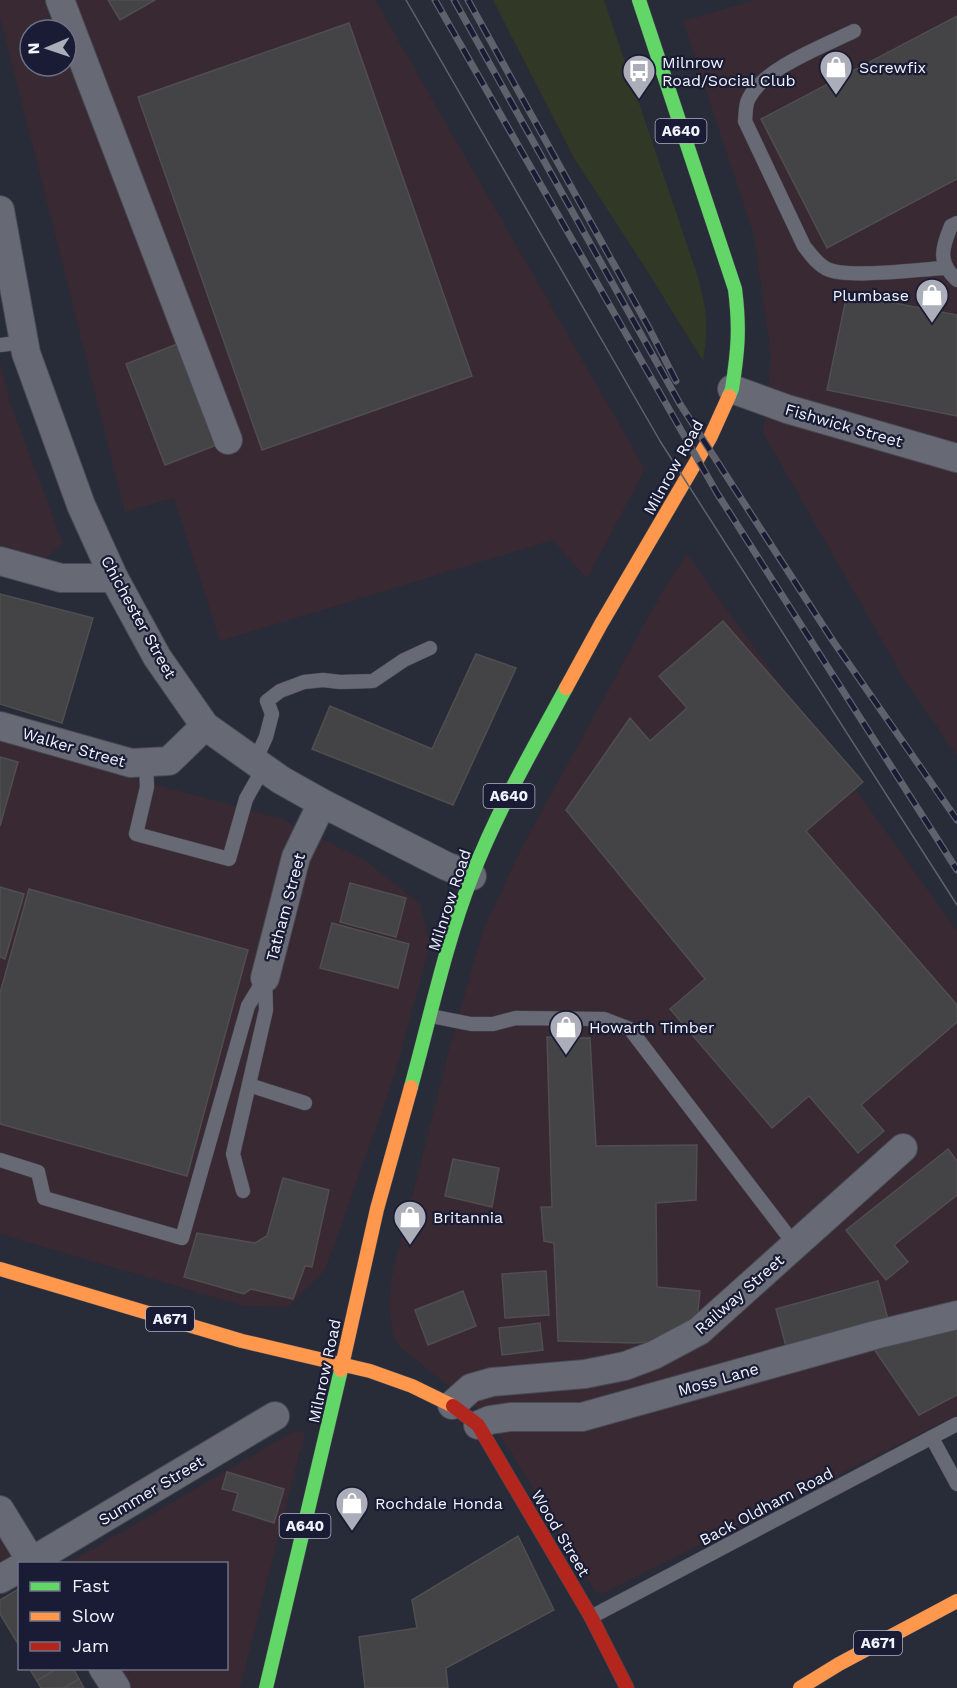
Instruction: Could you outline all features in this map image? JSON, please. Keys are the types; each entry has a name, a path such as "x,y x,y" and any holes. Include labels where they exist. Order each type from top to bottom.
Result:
{"main road":[{"name":"Milnrow Road","path":"266,1688 377,1209 456,924 472,876 544,728 601,624 710,438 732,389 739,341 735,289 639,0"},
{"name":"A671","path":"0,1269 242,1341 370,1371 402,1382 452,1405"},
{"name":"Wood Street","path":"452,1405 478,1425 591,1617 627,1688"},
{"name":"A671","path":"800,1688 812,1684 839,1664 957,1601"}],"street":[{"path":"60,0 228,440"},
{"name":"Chichester Street","path":"0,210 12,344 114,578 157,657 205,726 281,780 446,866 472,876"},
{"name":"Fishwick Street","path":"732,389 787,409 957,458"},
{"path":"0,561 61,578 114,578"},
{"name":"Walker Street","path":"0,726 131,764 169,761 205,726"},
{"name":"Tatham Street","path":"265,978 296,857 322,803"},
{"name":"Railway Street","path":"452,1405 471,1388 492,1382 585,1374 625,1366 654,1355 699,1331 903,1148"},
{"name":"Moss Lane","path":"478,1425 490,1420 510,1417 582,1417 875,1335 957,1315"},
{"name":"Summer Street","path":"31,1562 275,1416"},
{"path":"0,1510 27,1562"},
{"name":"Summer Street","path":"0,1579 18,1569"},
{"path":"104,1670 116,1688"}],"lane":[{"path":"854,32 788,64 758,84 747,100 745,120 804,246 814,260 828,270 847,273 945,268"},
{"path":"957,223 951,226 942,249 945,268 957,280"},
{"path":"146,762 147,787 136,834 229,859 273,714 267,701 280,691 304,682 373,681 404,660 430,648"},
{"path":"243,1191 233,1154 266,1010 265,978"},
{"path":"0,1160 38,1172 44,1198 182,1238 248,1006 265,978"},
{"path":"432,1016 471,1024 493,1024 516,1018 604,1019 630,1029 795,1245"},
{"path":"249,1085 305,1103"},
{"name":"Back Oldham Road","path":"591,1617 957,1424"},
{"path":"932,1438 957,1484"}],"shaded area":[{"path":"0,0 375,0 645,469 587,579 553,540 220,641 174,498 125,512 0,17"},
{"path":"755,0 957,0 957,756 903,677 763,433 771,357 754,236 683,21"},
{"path":"0,362 9,400 63,543 46,558 0,545"},
{"path":"687,554 957,931 957,1415 604,1593 595,1591 510,1450 483,1413 401,1348 393,1336 389,1304 392,1276 449,1049 483,930 522,847 666,585"},
{"path":"0,741 281,819 363,859 420,904 430,944 396,1071 325,1270 288,1307 244,1306 0,1234"},
{"path":"294,1431 305,1432 240,1688 127,1688 116,1670 228,1670 228,1562 70,1562"},
{"path":"0,1521 19,1552 0,1564"}],"green space":[{"path":"493,0 604,0 698,277 706,319 703,361 574,158"}],"building":[{"path":"108,0 155,0 120,20"},
{"path":"957,16 957,179 827,248 761,119"},
{"path":"349,23 472,376 262,450 138,97"},
{"path":"847,294 957,315 957,416 827,390"},
{"path":"180,343 219,444 165,465 126,364"},
{"path":"0,594 93,618 62,723 0,704"},
{"path":"723,621 863,782 806,831 957,1005 957,1022 861,1105 884,1131 858,1153 809,1096 772,1128 670,1009 705,979 566,810 630,718 650,741 687,708 659,676"},
{"path":"476,654 516,668 453,805 312,749 330,706 432,749"},
{"path":"0,757 18,762 0,826"},
{"path":"350,883 406,898 396,937 340,922"},
{"path":"0,887 24,894 5,959 0,957"},
{"path":"29,889 248,950 187,1176 0,1124 0,993"},
{"path":"332,923 409,944 398,988 320,968"},
{"path":"547,1037 590,1038 596,1146 697,1145 696,1200 656,1203 657,1287 700,1291 697,1319 666,1341 634,1343 558,1341 554,1243 544,1241 541,1207 552,1207"},
{"path":"948,1149 957,1161 957,1195 894,1245 908,1262 886,1280 846,1230"},
{"path":"453,1159 499,1168 492,1207 445,1196"},
{"path":"283,1178 329,1190 312,1267 305,1266 293,1299 251,1289 244,1294 184,1277 197,1233 255,1243 267,1236"},
{"path":"546,1271 549,1315 505,1318 502,1274"},
{"path":"878,1281 889,1323 787,1350 776,1309"},
{"path":"463,1291 476,1326 428,1345 415,1310"},
{"path":"540,1323 543,1350 502,1355 499,1328"},
{"path":"957,1329 957,1395 919,1415 874,1349"},
{"path":"227,1472 284,1489 274,1523 233,1510 238,1493 222,1489"},
{"path":"518,1536 554,1610 446,1668 448,1688 365,1688 359,1637 417,1628 412,1600"},
{"path":"18,1589 18,1644 0,1614 0,1600"},
{"path":"30,1670 55,1670 37,1681"},
{"path":"55,1670 74,1670 79,1679 64,1688 41,1688 37,1681"},
{"path":"79,1679 84,1688 64,1688"}],"tram line":[{"path":"406,0 660,441 957,905"}],"railway":[{"path":"435,0 717,493 957,870"},
{"path":"454,0 680,404 833,641 957,820"},
{"path":"468,0 676,381"}],"traffic: fast":[{"path":"639,0 735,289 738,339 732,389 729,396"},
{"path":"411,1087 446,954 472,876 504,804 566,688"},
{"path":"266,1688 341,1370"}],"traffic: slow":[{"path":"566,688 710,438 729,396"},
{"path":"341,1370 377,1209 411,1087"},
{"path":"0,1269 242,1341 370,1371 412,1386 453,1406"},
{"path":"800,1688 839,1664 957,1601"}],"traffic: jam":[{"path":"453,1406 478,1425 591,1617 627,1688"}],"place":[{"name":"Screwfix","path":"836,96"},
{"name":"Milnrow Road/Social Club","path":"639,100"},
{"name":"Plumbase","path":"932,324"},
{"name":"Howarth Timber","path":"566,1056"},
{"name":"Britannia","path":"410,1246"},
{"name":"Rochdale Honda","path":"352,1532"}]}
